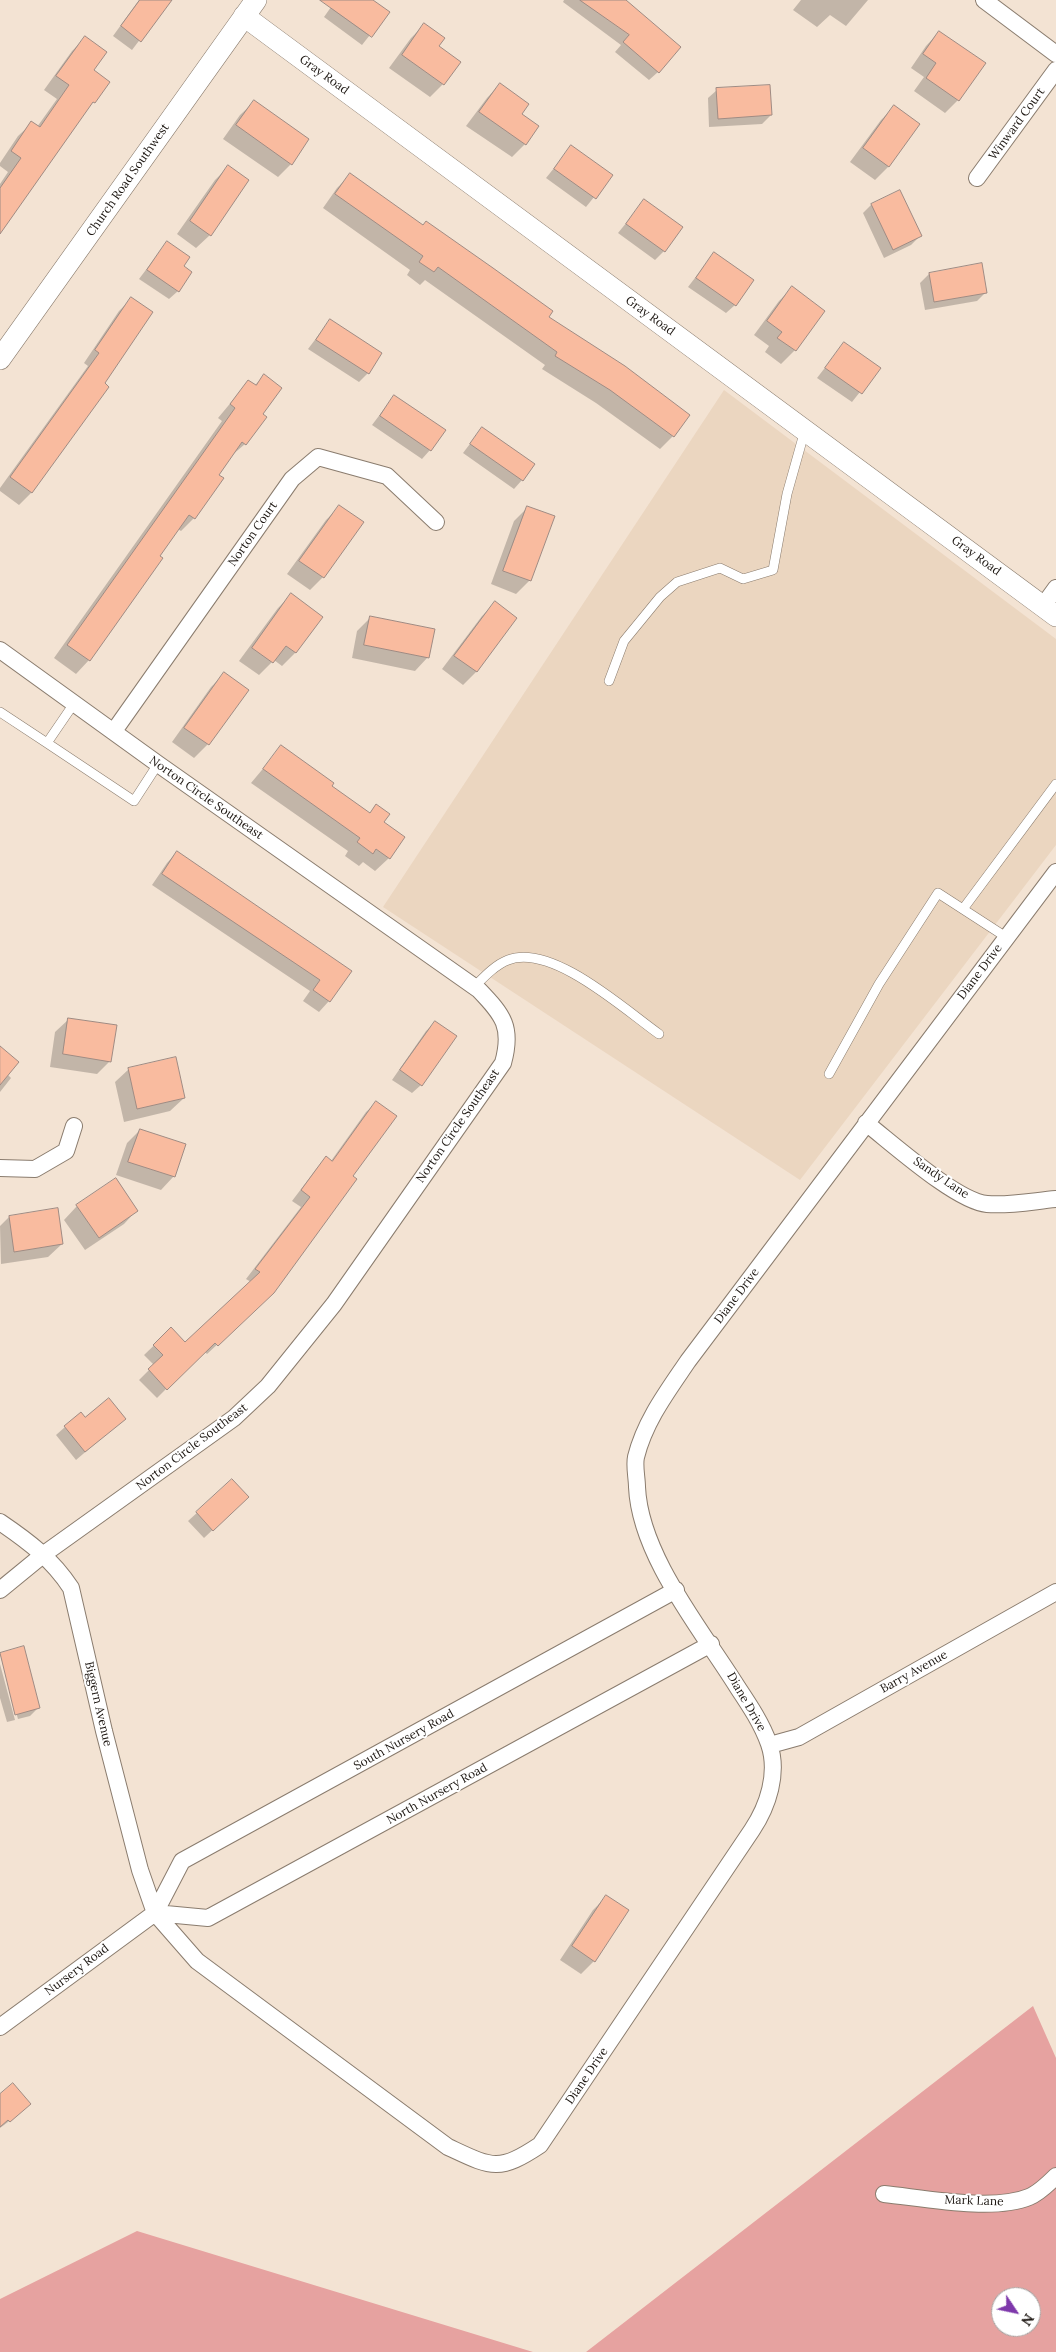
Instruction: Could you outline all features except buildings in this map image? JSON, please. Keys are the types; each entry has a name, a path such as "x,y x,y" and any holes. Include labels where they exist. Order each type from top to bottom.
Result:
{"street":[{"path":"984,0 1056,54"},
{"name":"Church Road Southwest","path":"0,359 250,8"},
{"name":"Gray Road","path":"250,8 805,430 1050,611"},
{"name":"Winward Court","path":"977,178 1056,70"},
{"name":"Norton Court","path":"114,731 292,479 318,457 387,476 436,522"},
{"path":"1050,611 1056,588"},
{"name":"Norton Circle Southeast","path":"0,650 474,987 494,1005 508,1030 508,1045 503,1063 299,1350 268,1386 234,1418 44,1554 0,1590"},
{"name":"Diane Drive","path":"155,1913 197,1961 448,2148 486,2165 501,2165 519,2159 540,2145 764,1812 770,1794 772,1771 770,1746 759,1720 676,1590 652,1548 638,1503 636,1459 648,1424 688,1361 1056,872"},
{"name":"Sandy Lane","path":"866,1123 944,1183 966,1197 985,1204 1056,1199"},
{"path":"0,1168 35,1169 66,1151 74,1126"},
{"name":"Biggern Avenue","path":"0,1522 44,1554 59,1569 71,1588 104,1731 140,1870 155,1913"},
{"name":"South Nursery Road","path":"155,1913 182,1861 676,1590"},
{"name":"Barry Avenue","path":"770,1746 799,1737 1056,1592"},
{"name":"North Nursery Road","path":"155,1913 208,1918 711,1644"},
{"name":"Nursery Road","path":"0,2027 155,1913"},
{"name":"Mark Lane","path":"884,2194 959,2202 1012,2203 1031,2197 1056,2176"}],"lane":[{"path":"609,681 624,641 660,597 677,582 720,568 743,578 773,570 787,494 805,430"},
{"path":"46,743 75,702"},
{"path":"0,712 134,801 158,764"},
{"path":"963,909 1056,784"},
{"path":"829,1074 879,984 938,893 1006,937"},
{"path":"474,987 493,969 508,960 527,957 542,960 581,978 659,1034"}],"shaded area":[{"path":"724,390 1056,639 1056,845 800,1180 383,907"},
{"path":"1033,2006 1056,2058 1056,2352 586,2352"},
{"path":"137,2231 533,2352 0,2352 0,2299"}]}
